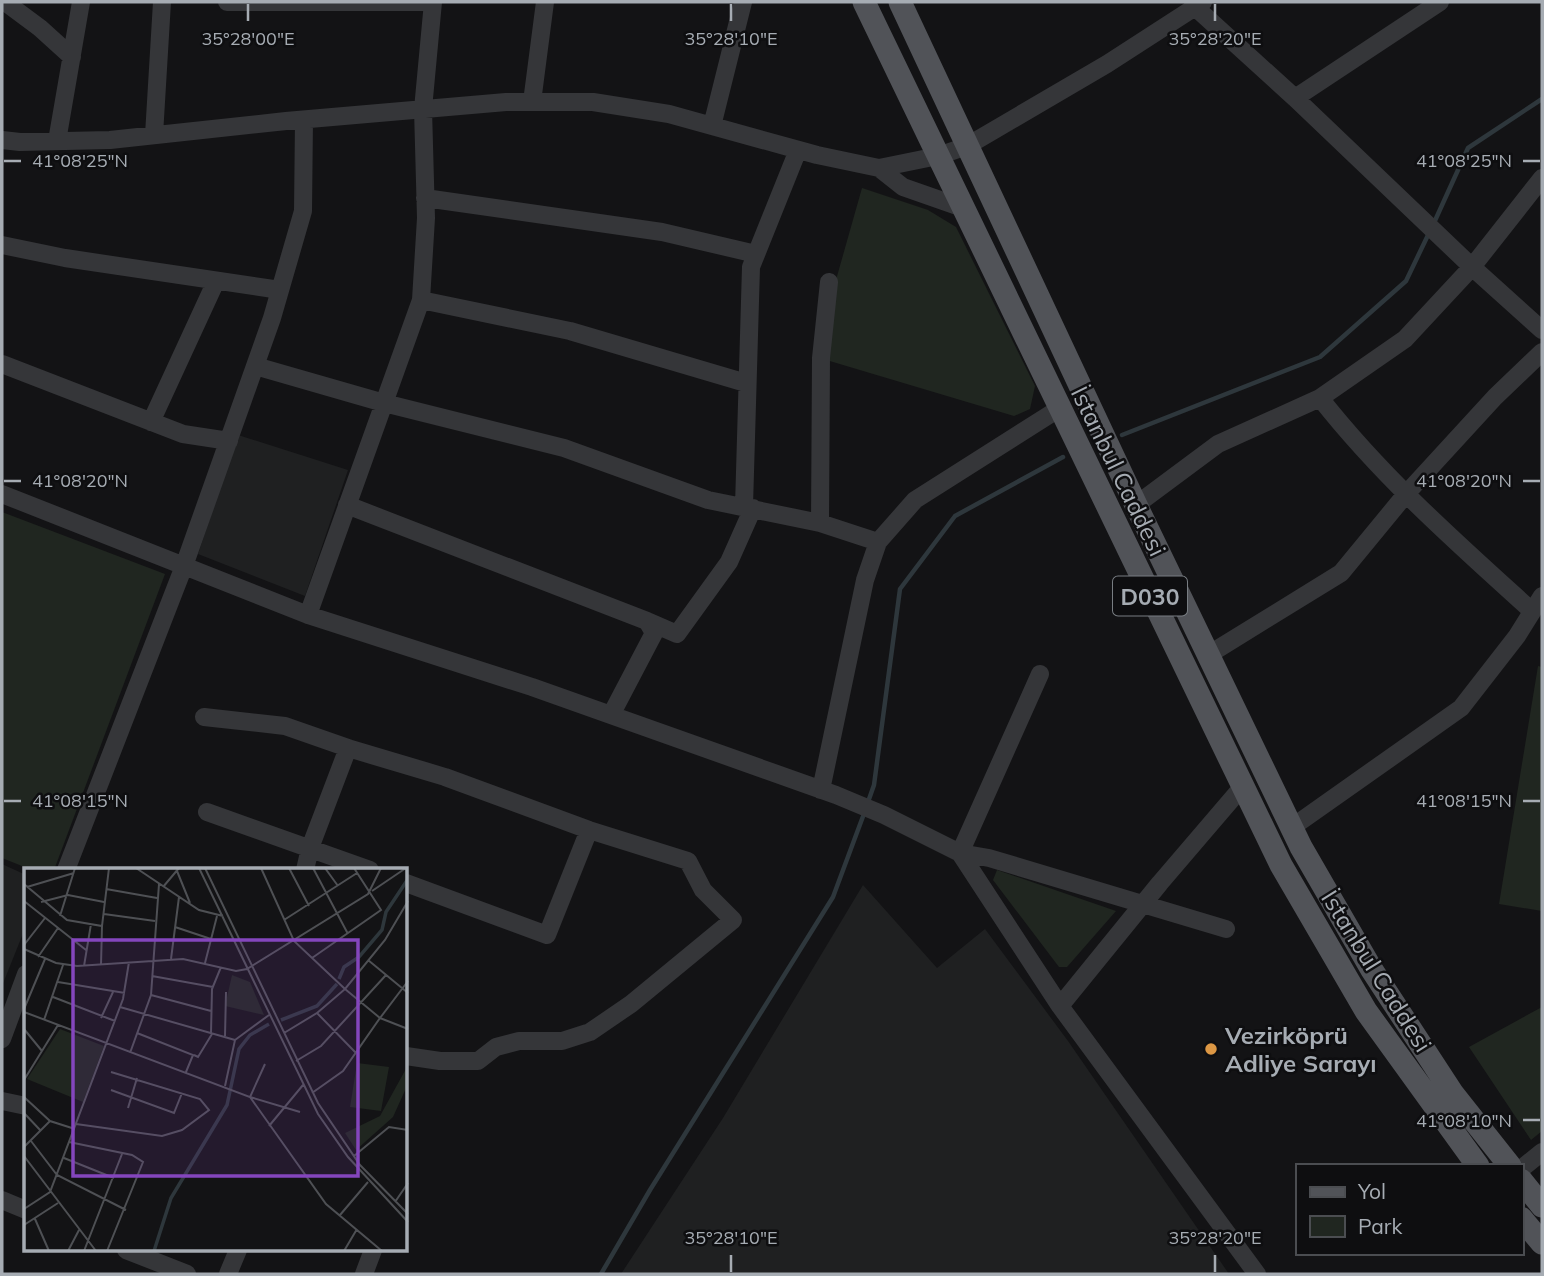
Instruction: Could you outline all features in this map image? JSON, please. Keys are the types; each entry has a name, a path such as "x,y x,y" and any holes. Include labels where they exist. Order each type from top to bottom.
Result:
{"main road":[{"name":"İstanbul Caddesi","path":"864,2 1281,865 1366,1011 1477,1164"},
{"name":"İstanbul Caddesi","path":"900,2 1291,828 1387,992 1453,1094 1508,1164"},
{"path":"1523,1182 1542,1206"},
{"path":"1523,1220 1542,1243"}],"street":[{"path":"5,2 40,28 72,57"},
{"path":"57,141 82,2"},
{"path":"153,135 162,2"},
{"path":"227,2 433,2 423,109 425,198 421,300 308,615"},
{"path":"532,102 545,2"},
{"path":"712,126 743,2"},
{"path":"1295,98 1440,2"},
{"path":"2,139 20,142 153,135 423,109 532,102 593,102 669,114 798,150 879,168 938,156 967,146 1107,64 1197,3 1472,267 1542,330"},
{"path":"67,868 184,566 280,290 303,211 304,120"},
{"path":"347,505 677,634 729,562 749,507 746,383 751,267 798,150"},
{"path":"879,168 902,187 963,208"},
{"path":"1136,505 1218,444 1320,397 1405,339 1472,267 1542,178"},
{"path":"425,198 662,232 756,254"},
{"path":"2,245 65,258 280,290"},
{"path":"151,422 216,281"},
{"path":"820,523 821,358 829,282"},
{"path":"421,300 570,331 746,383"},
{"path":"1208,655 1341,573 1406,494 1495,397 1542,352"},
{"path":"2,364 183,434 229,441"},
{"path":"255,366 384,403 564,448 708,500 820,523 878,542"},
{"path":"1291,828 1461,708 1517,636 1537,604 1406,494 1342,426 1320,397"},
{"path":"828,793 865,580 878,542 915,500 1060,408"},
{"path":"2,494 308,615 531,687 828,793 884,815 960,853 989,858 1226,929"},
{"path":"611,715 654,633 647,621"},
{"path":"960,853 1040,674"},
{"path":"204,717 285,726 445,777 589,830 688,861 703,890 733,920 631,1004 590,1032 562,1041 519,1041 496,1047 478,1061 440,1061 408,1056"},
{"path":"305,868 310,848 348,748"},
{"path":"1060,1006 1242,786"},
{"path":"207,812 365,868"},
{"path":"408,884 547,935 589,830"},
{"path":"960,853 1060,1006 1257,1274"},
{"path":"4,1028 22,1000"},
{"path":"2,1101 24,1106"},
{"path":"1523,1167 1542,1152"},
{"path":"2,1200 24,1209"},
{"path":"131,1252 187,1274"},
{"path":"228,1274 237,1252"},
{"path":"364,1274 372,1252"}],"shaded area":[{"path":"238,435 348,470 305,596 198,554"},
{"path":"2,864 24,874 24,931 2,986"},
{"path":"863,885 937,968 985,929 1068,1041 1229,1274 621,1274 723,1118"}],"green space":[{"path":"862,188 928,210 956,227 1035,386 1030,409 1014,416 823,359 832,294"},
{"path":"2,512 165,574 55,868 27,868 2,858"},
{"path":"1538,666 1542,667 1542,911 1499,904"},
{"path":"997,870 1116,911 1067,967 1059,967 993,880"},
{"path":"1542,1007 1542,1131 1531,1140 1469,1047"}],"waterway":[{"path":"1433,225 1468,148 1542,99"},
{"path":"1122,435 1320,357 1406,281 1429,233"},
{"path":"868,802 874,785 900,589 955,516 1063,457"},
{"path":"601,1274 650,1190 833,897 865,811"}],"place":[{"name":"Vezirköprü Adliye Sarayı","path":"1211,1049"}]}
